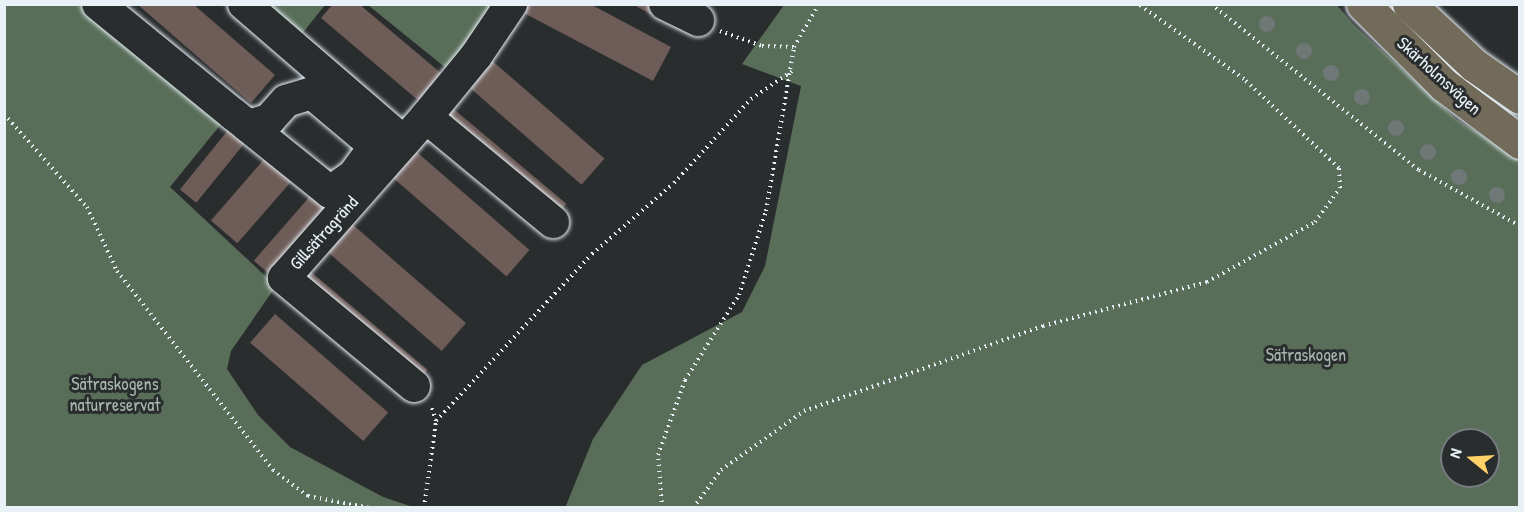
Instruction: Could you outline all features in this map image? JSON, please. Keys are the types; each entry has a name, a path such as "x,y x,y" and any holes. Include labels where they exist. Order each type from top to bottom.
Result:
{"main road":[{"name":"Skärholmsvägen","path":"1363,4 1444,85 1520,142"},
{"name":"Skärholmsvägen","path":"1409,4 1474,65 1520,97"}],"street":[{"path":"98,4 248,126"},
{"path":"244,4 404,142"},
{"name":"Gillsätragränd","path":"414,386 284,278 426,117 476,56 511,4"},
{"path":"665,4 698,20"},
{"path":"426,117 553,222"}],"path":[{"path":"662,507 658,455 685,380 739,295 766,211 795,47 819,4"},
{"path":"693,507 722,470 804,411 1043,326 1207,282 1316,222 1340,188 1339,168 1244,79 1138,4"},
{"path":"1210,4 1419,171 1520,226"},
{"path":"698,20 762,46 795,47"},
{"path":"436,421 592,254 674,183 751,99 792,71"},
{"path":"4,114 87,207 117,271 273,470 308,496 370,507"},
{"path":"414,386 435,409 436,421 424,507"}],"green space":[{"path":"488,4 496,9 452,73 368,5"},
{"name":"Sätraskogens naturreservat","path":"4,5 82,5 221,124 170,187 276,286 231,351 227,369 258,415 290,447 383,497 413,507 5,507"},
{"path":"255,5 325,5 297,40"},
{"name":"Sätraskogen","path":"784,5 1337,5 1353,24 1456,119 1519,159 1519,507 565,508 593,439 642,365 742,312 765,266 801,86 742,64"}],"building":[{"path":"137,4 193,4 275,75 251,103"},
{"path":"333,4 359,4 442,74 419,101 321,18"},
{"path":"525,4 590,4 671,47 653,81 522,12"},
{"path":"632,4 649,4 686,24 682,31"},
{"path":"307,36 402,119 397,125 302,42"},
{"path":"489,58 604,158 582,185 466,84"},
{"path":"450,106 566,204 561,210 445,112"},
{"path":"229,129 245,142 196,203 180,190"},
{"path":"411,147 529,250 507,276 388,173"},
{"path":"266,157 292,180 237,243 211,220"},
{"path":"311,195 327,209 270,274 254,261"},
{"path":"352,224 466,323 442,351 328,252"},
{"path":"311,272 427,370 422,376 306,278"},
{"path":"275,314 388,412 363,441 250,343"}]}
